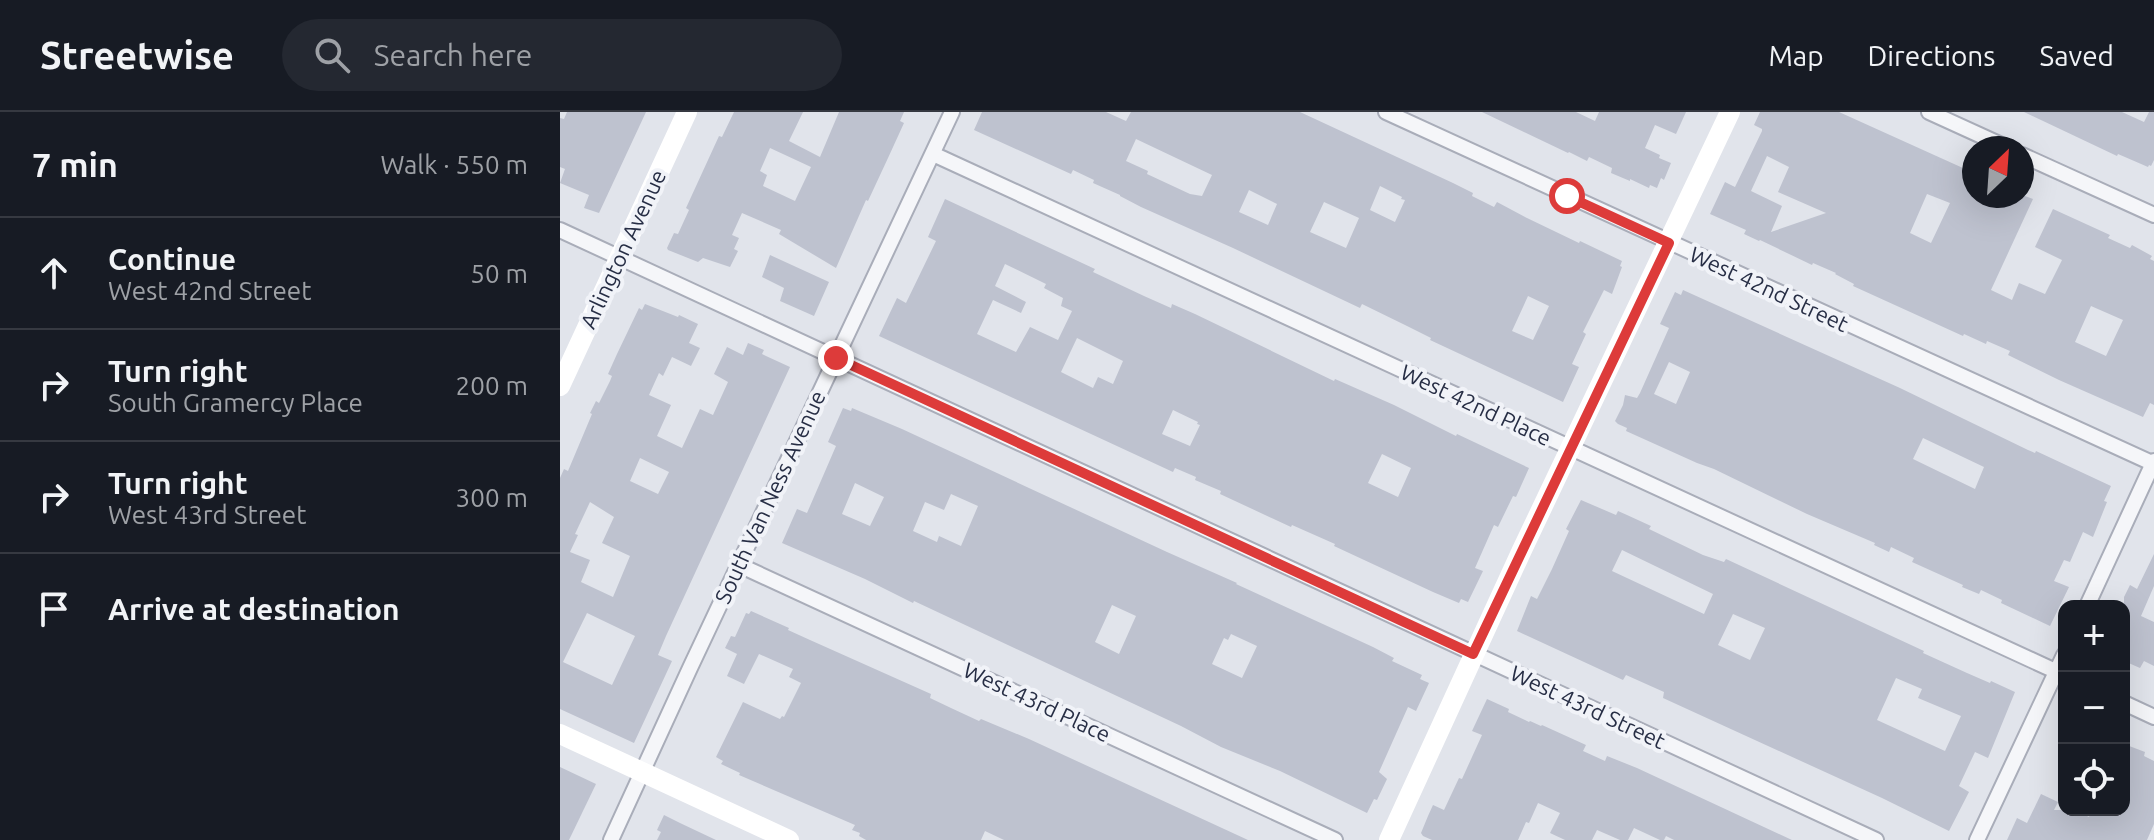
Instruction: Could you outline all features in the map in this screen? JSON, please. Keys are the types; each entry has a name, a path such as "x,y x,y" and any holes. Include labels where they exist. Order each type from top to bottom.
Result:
{"street":[{"name":"Arlington Avenue","path":"560,386 687,112"},
{"name":"South Van Ness Avenue","path":"611,840 952,112"},
{"name":"West 42nd Street","path":"1386,112 2154,463"},
{"path":"1389,840 1473,654 1730,112"},
{"path":"1929,112 1982,136"},
{"name":"West 42nd Place","path":"933,154 2058,672"},
{"path":"2034,160 2154,215"},
{"name":"West 43rd Street","path":"560,230 1876,840"},
{"path":"2090,600 2154,463"},
{"name":"West 43rd Place","path":"739,565 1335,840"},
{"path":"1977,840 2058,677"},
{"path":"2130,706 2154,717"},
{"path":"560,734 789,840"}],"building":[{"path":"567,112 646,112 599,213 584,208 589,195 560,183 565,169 560,167 560,118 564,119"},
{"path":"734,112 803,112 789,141 820,157 839,112 904,112 900,121 904,123 836,268 779,234 781,230 742,213 732,235 739,238 734,249 738,251 730,267 703,258 698,262 668,250 674,233 678,234 689,210 686,208 719,136 722,137","holes":["770,148 811,167 795,201 763,186 767,175 760,171"]},
{"path":"982,112 1106,112 1126,121 1131,112 1300,112 1453,183 1494,207 1497,202 1622,261 1622,267 1612,294 1604,290 1583,332 1586,334 1572,364 1579,367 1563,402 1430,340 1362,304 1360,308 1141,207 1073,170 1071,174 974,130","holes":["1136,139 1212,175 1202,196 1190,194 1126,161","1380,186 1405,200 1395,222 1370,210","1249,190 1277,204 1268,225 1239,212","1324,202 1359,218 1346,248 1310,232","1528,296 1549,306 1533,340 1512,331"]},
{"path":"1482,112 1576,112 1595,121 1599,112 1686,112 1676,134 1655,125 1645,148 1671,163 1657,188 1650,185 1649,188 1611,173 1612,168 1589,157 1587,161"},
{"path":"1760,112 1839,112 1962,168 1962,208 2029,208 1991,290 2012,300 2019,283 2045,294 2062,260 2035,247 2053,209 2110,235 2108,238 2130,248 2132,245 2152,256 2154,405 2150,403 2143,417 2008,355 2010,351 1987,341 1986,344 1963,336 1853,286 1836,273 1744,234 1746,230 1710,214 1725,182 1735,187 1762,129 1754,125","holes":["1767,156 1789,167 1778,192 1826,213 1771,232 1782,206 1751,191","1927,194 1950,203 1931,243 1910,233","2091,306 2123,320 2106,356 2075,342"]},
{"path":"2024,112 2122,112 2144,122 2149,112 2154,112 2154,160 2148,167 2117,156"},
{"path":"945,199 1095,269 1093,272 1144,296 1195,314 1334,381 1394,405 1529,468 1498,527 1494,525 1475,568 1483,571 1468,602 1461,599 1459,603 1433,592 1335,544 1220,494 1221,491 1195,480 1196,477 1175,468 1173,472 879,336 897,298 906,303 936,241 928,237","holes":["1005,264 1046,284 1044,288 1063,298 1061,306 1072,311 1058,340 1030,327 1016,352 977,334 993,300 1021,313 1026,302 995,286","1077,338 1123,361 1113,384 1098,377 1093,388 1061,372","1173,410 1200,425 1190,446 1162,434","1382,454 1411,468 1398,497 1368,483"]},
{"path":"770,255 829,282 814,316 780,301 784,288 762,277"},
{"path":"1683,290 2111,486 2093,537 2083,532 2070,562 2064,560 2054,581 2069,587 2063,600 2058,600 2058,610 2050,626 1981,590 1979,594 1962,587 1912,562 1914,558 1891,547 1889,552 1626,431 1627,428 1618,424 1615,421 1625,395 1637,398 1669,328 1660,324 1675,292 1681,295","holes":["1669,362 1690,372 1676,404 1654,394","1923,438 1984,467 1975,489 1913,459"]},
{"path":"645,304 698,324 689,343 700,348 691,366 672,357 663,376 659,373 649,395 671,405 657,436 682,448 700,409 713,415 728,382 714,374 727,347 743,355 748,343 764,350 762,354 790,367 658,655 672,661 634,743 560,709 560,478 564,469 568,471 590,413 610,381 612,376 608,374 617,354 639,308 642,310","holes":["640,458 669,472 658,494 630,481","590,502 614,517 602,543 630,556 613,597 581,582 590,560 570,552 578,535 575,534","587,613 635,636 612,685 563,662"]},
{"path":"843,408 851,411 852,408 1237,583 1373,647 1394,658 1392,661 1422,675 1420,679 1429,683 1416,711 1408,707 1379,772 1387,779 1377,800 1374,799 1367,813 914,601 782,543 797,509 807,513 836,446 828,442","holes":["855,483 884,497 870,526 842,514","951,494 978,506 961,546 939,536 937,542 913,531 925,502 944,510","1112,605 1136,616 1119,654 1095,642","1231,634 1257,646 1242,678 1212,664 1224,638 1228,640"]},
{"path":"1581,500 1616,515 1618,511 1703,555 1724,562 1726,559 1923,653 2015,692 1988,758 1975,752 1959,786 1969,792 1949,831 1663,698 1664,692 1626,675 1623,680 1517,631 1531,596 1537,599 1552,569 1569,531 1566,529","holes":["1622,550 1713,594 1704,614 1612,571","1733,614 1765,628 1750,660 1718,645","1896,678 1922,689 1918,698 1961,716 1945,751 1877,720"]},
{"path":"2154,554 2154,586 2141,616 2154,622 2154,666 2144,661 2140,668 2130,664 2130,600 2124,600 2130,585 2137,589"},
{"path":"751,611 931,694 930,698 979,721 981,719 1029,739 1248,840 1004,840 985,831 981,840 866,840 852,830 855,825 739,775 721,764 723,761 716,757 743,702 780,719 784,717 801,683 789,677 793,669 759,654 744,684 727,676 737,654 725,648 731,636 735,637 746,613"},
{"path":"1487,699 1529,722 1586,745 1583,751 1605,761 1607,756 1637,768 1792,840 1674,840 1666,836 1660,840 1634,828 1628,840 1620,840 1597,830 1592,840 1565,840 1550,833 1560,813 1538,803 1518,840 1432,840 1423,836 1421,833 1433,805 1444,810 1459,778 1462,779 1482,735 1472,731"},
{"path":"2130,746 2145,752 2144,756 2154,761 2154,824 2147,840 2007,840 2017,818 2027,823 2041,794 2058,802 2054,810 2058,810 2058,816 2130,816"},
{"path":"560,767 596,784 569,840 560,840"},
{"path":"664,815 716,840 657,840 661,832 657,830"}],"route":[{"path":"836,358 1473,654 1669,243 1567,196"}]}
